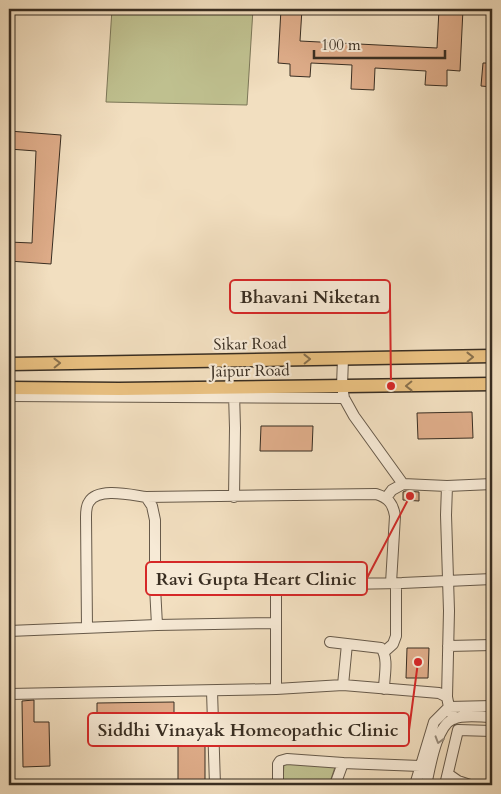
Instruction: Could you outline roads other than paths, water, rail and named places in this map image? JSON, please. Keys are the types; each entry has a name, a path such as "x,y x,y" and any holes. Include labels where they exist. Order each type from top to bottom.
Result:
{"main road":[{"name":"Sikar Road","path":"9,364 492,356"},
{"name":"Jaipur Road","path":"9,388 234,393 343,392 492,384"}],"street":[{"path":"343,358 343,392 354,416 403,484"},
{"path":"9,396 234,393 234,496"},
{"path":"386,498 392,490 403,484 447,486 492,484"},
{"path":"447,486 448,702 454,719"},
{"path":"88,628 86,517 88,503 94,497 103,494 123,493 146,497 376,494 386,498 393,506 395,516 394,583 396,636 393,644 384,652"},
{"path":"146,497 152,506 155,520 157,625"},
{"path":"155,587 448,582 492,579"},
{"path":"276,585 276,690"},
{"path":"9,631 157,625 275,623"},
{"path":"330,642 381,648 385,658 384,689"},
{"path":"343,685 347,644"},
{"path":"448,646 492,645"},
{"path":"9,694 276,690 343,685 439,693 448,702 492,706"},
{"path":"212,691 215,785"},
{"path":"415,785 434,722 448,702"},
{"path":"426,785 443,727 454,719 492,716"},
{"path":"446,785 458,730 492,731"},
{"path":"278,785 278,764 280,761 287,759 420,766"},
{"path":"335,785 343,763"},
{"path":"448,774 458,781 470,785"}],"place":[{"name":"Bhavani Niketan","path":"391,386"},
{"name":"Ravi Gupta Heart Clinic","path":"410,496"},
{"name":"Siddhi Vinayak Homeopathic Clinic","path":"418,662"}]}
